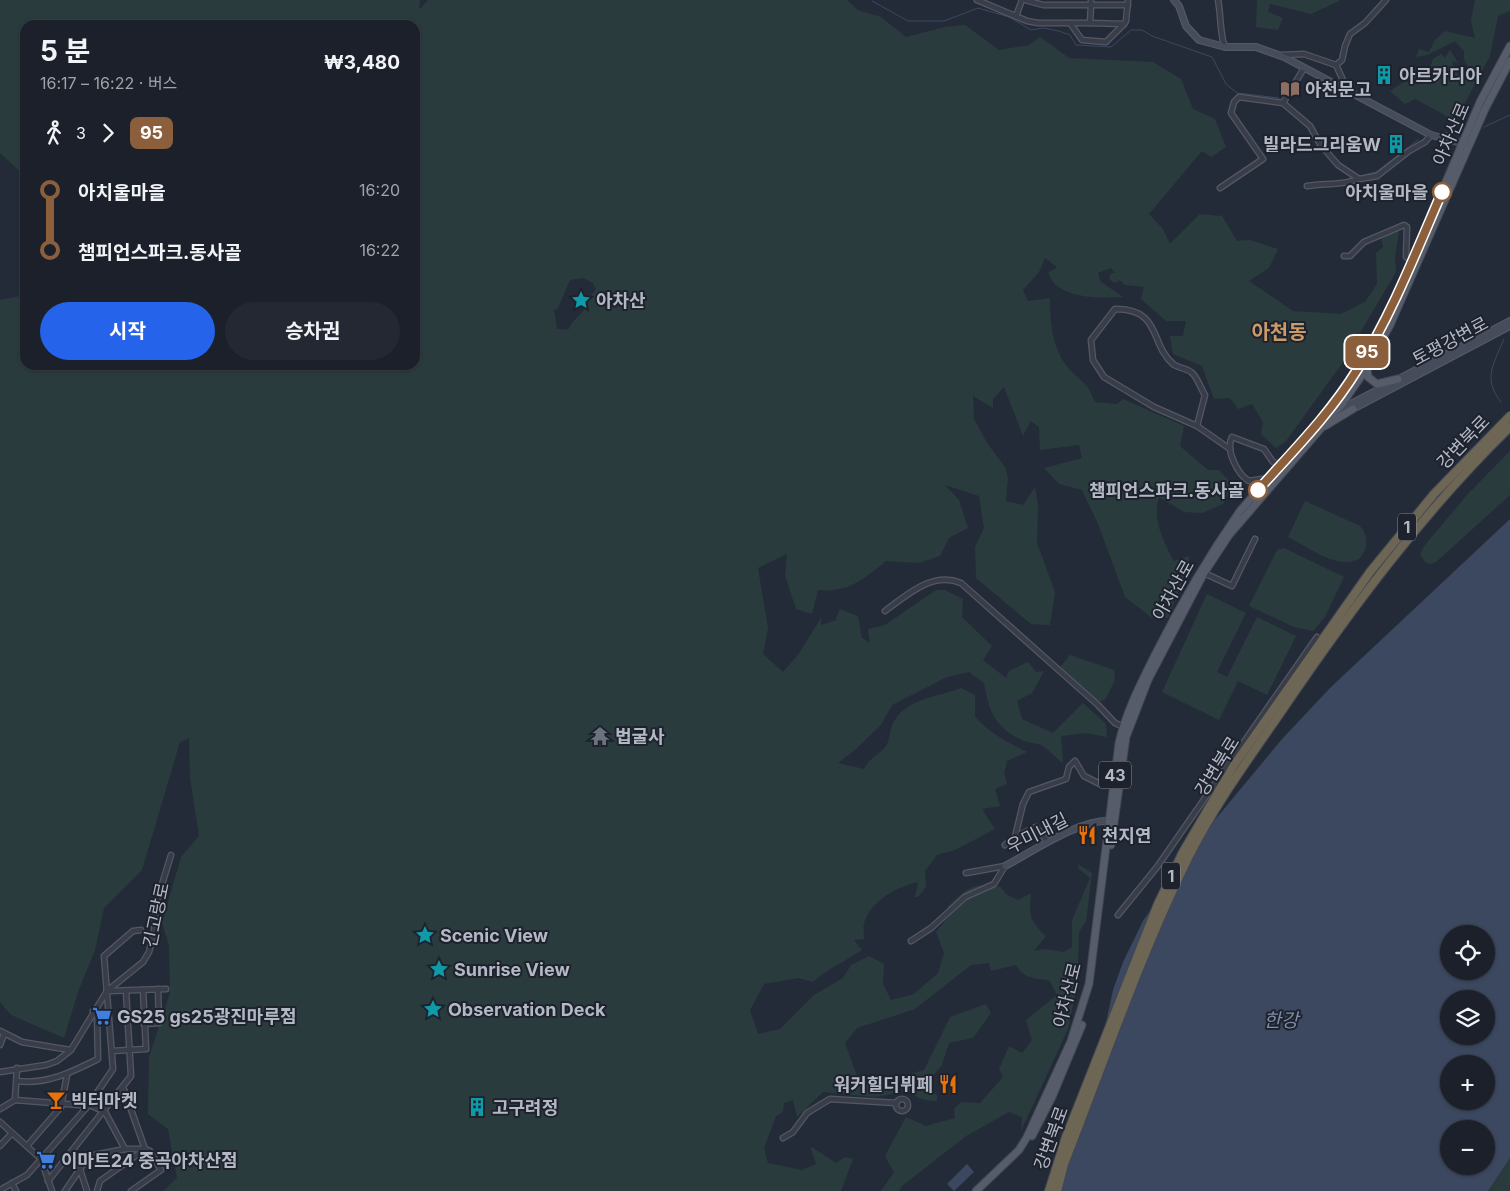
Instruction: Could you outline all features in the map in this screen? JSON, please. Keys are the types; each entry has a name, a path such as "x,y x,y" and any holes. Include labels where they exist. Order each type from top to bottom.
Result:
{"highway":[{"name":"강변북로","path":"1049,1191 1158,904 1183,852 1234,765 1370,572 1434,494 1510,416"},
{"name":"강변북로","path":"1323,639 1411,533 1473,464 1510,427"},
{"name":"강변북로","path":"1057,1191 1070,1138"}],"main road":[{"name":"아차산로","path":"981,1191 1022,1153 1052,1097 1087,1010 1100,935 1114,783 1123,737 1136,700 1199,572 1240,511 1334,408 1367,368 1408,287 1466,145 1480,102 1510,46"},
{"name":"아차산로","path":"1136,700 1204,573 1248,511 1318,430 1358,370 1402,284 1466,145 1510,61"},
{"path":"1367,368 1368,377 1377,384 1398,379"},
{"path":"1318,430 1352,409"},
{"name":"아차산로","path":"976,1191 1019,1150 1027,1137 1061,1064 1081,1014 1089,984 1123,737"}],"street":[{"path":"977,0 1038,23 1124,24"},
{"path":"1016,16 1024,0 1043,6 1128,3 1124,24 1106,42 1082,40 1070,23"},
{"path":"1174,0 1179,6 1186,26 1199,40 1225,47 1256,47 1279,56 1431,135 1466,145"},
{"path":"1218,0 1223,25 1221,34 1225,47"},
{"path":"1336,65 1342,60 1344,46 1350,34 1365,23 1386,0"},
{"path":"1090,23 1091,3"},
{"path":"1279,56 1304,54 1336,65 1348,91"},
{"path":"1283,103 1304,68"},
{"path":"1220,188 1263,159 1233,116 1232,108 1234,102 1239,97 1283,103 1310,126 1320,144 1338,165 1359,179"},
{"path":"1307,186 1322,184 1342,185 1359,179 1377,176 1409,151 1425,142 1431,135"},
{"path":"1344,256 1350,256 1364,242 1404,225 1407,226 1406,257 1412,260"},
{"path":"1197,426 1205,395 1193,372 1173,364 1162,348 1153,328 1142,316 1131,309 1115,309 1091,340 1093,360 1104,376 1154,407 1197,426 1230,449"},
{"name":"토평강변로","path":"1334,408 1398,379 1510,321"},
{"name":"토평강변로","path":"1334,408 1342,412 1352,409 1510,326"},
{"path":"1269,478 1250,482 1242,477 1228,443 1232,437 1264,449 1273,462 1282,465"},
{"path":"1204,573 1232,586 1255,539"},
{"path":"885,611 924,585 941,580 961,583 1098,705 1115,723 1126,727"},
{"path":"1118,915 1157,867 1323,639"},
{"path":"1014,837 1023,804 1029,792 1066,779 1074,761 1079,764 1084,776 1102,785 1114,783"},
{"name":"우미내길","path":"911,941 932,928 964,898 994,884 1005,866 1047,841 1102,820 1111,821"},
{"path":"1005,845 1014,837 1036,827 1047,841"},
{"name":"긴고랑로","path":"0,1072 16,1068 46,1065 57,1061 71,1050 93,1011 107,991 143,962 149,952 154,932 156,904 171,855"},
{"path":"966,873 1005,866"},
{"path":"0,1190 27,1175 88,1106 113,1069 104,956 133,931 141,930"},
{"path":"144,1024 160,1023 158,989"},
{"path":"107,991 166,989"},
{"path":"112,1052 146,1049 143,990"},
{"path":"48,1181 106,1112 132,1076 126,991"},
{"path":"17,1081 32,1083 42,1079 66,1076 98,1059 97,1016 93,1011"},
{"path":"0,1045 2,1032 22,1042 71,1050"},
{"path":"15,1100 16,1068"},
{"path":"27,1146 62,1103 66,1076"},
{"path":"124,1087 145,1149"},
{"path":"783,1138 793,1132 807,1112 830,1099 896,1103"},
{"path":"0,1109 15,1100 88,1106 106,1112 125,1149"},
{"path":"0,1122 41,1159 52,1191"},
{"path":"0,1146 12,1133"},
{"path":"65,1191 89,1156 125,1149 145,1149 150,1151 161,1170 131,1191"},
{"path":"97,1191 100,1181 145,1149"},
{"path":"80,1169 87,1191"},
{"path":"12,1183 16,1191"}],"shaded area":[{"path":"0,0 420,0 419,8 421,8 428,0 847,0 858,10 881,17 906,37 945,27 965,25 999,50 1029,45 1040,37 1069,58 1153,62 1181,79 1193,109 1215,119 1226,147 1211,157 1202,151 1149,214 1163,229 1170,244 1200,214 1222,216 1237,241 1250,240 1278,249 1269,268 1249,281 1293,311 1341,314 1365,302 1377,284 1376,253 1383,247 1380,233 1393,229 1399,232 1395,257 1396,272 1341,365 1286,441 1276,448 1261,434 1263,422 1252,404 1238,409 1230,398 1214,399 1202,366 1173,354 1170,336 1183,336 1186,321 1166,321 1141,299 1144,287 1125,285 1120,280 1115,283 1109,279 1111,273 1115,273 1111,268 1098,273 1100,281 1123,297 1098,297 1072,293 1053,282 1048,273 1057,267 1045,258 1039,272 1023,290 1028,301 1050,298 1052,329 1057,349 1067,366 1087,386 1095,402 1117,404 1123,399 1184,426 1180,446 1208,470 1219,470 1234,486 1223,504 1202,513 1184,512 1159,497 1157,505 1158,521 1170,554 1174,561 1189,556 1188,568 1168,618 1151,617 1125,597 1098,524 1082,490 1059,484 1044,468 1082,458 1079,445 1040,450 1039,427 1031,421 1023,436 1004,387 993,399 993,408 973,396 974,419 987,443 1005,467 1008,478 1006,501 1023,505 1035,487 1038,505 1037,543 1055,592 1050,625 1031,624 976,578 975,547 984,528 979,496 945,485 959,500 968,528 949,538 940,556 919,563 886,561 863,579 847,587 818,590 812,614 796,609 785,576 787,554 758,568 768,628 763,654 783,672 798,655 821,618 821,625 837,620 840,609 858,616 862,638 870,643 868,629 885,625 936,590 945,590 963,599 962,617 992,646 983,660 1006,678 1009,671 1028,662 1036,672 1044,671 1032,693 1017,701 1022,719 1053,733 1083,703 1106,724 1107,737 1085,733 1061,736 1063,763 1043,746 1024,741 1006,731 991,711 984,683 969,672 947,677 892,705 881,725 854,751 838,763 864,769 869,761 885,747 892,725 905,709 922,700 961,688 975,695 975,717 981,723 999,737 1027,752 1007,761 1004,773 1007,784 995,789 1000,806 982,809 995,829 955,850 937,855 925,871 926,887 918,897 915,897 918,882 901,887 879,901 864,923 864,939 854,940 862,950 830,969 813,982 798,978 764,984 750,1010 758,1034 780,1029 814,995 843,978 851,965 869,956 884,964 883,984 891,1000 914,994 938,973 944,953 936,932 951,914 948,906 961,894 977,886 1001,887 1006,894 1018,900 1031,893 1031,917 1036,926 1046,936 1034,951 1044,949 1064,952 1072,947 1072,920 1090,878 1079,869 1078,864 1092,873 1086,921 1079,932 1078,965 1073,976 1078,981 1068,1029 1021,1131 1022,1117 1009,1112 966,1136 902,1186 899,1191 881,1191 894,1172 885,1156 906,1117 926,1126 955,1118 954,1109 961,1102 980,1103 1003,1077 999,1069 1009,1046 1022,1053 1032,1040 1026,1020 1057,995 1049,980 1030,977 1022,973 1016,965 991,971 989,963 971,965 915,1009 857,1028 845,1043 860,1084 884,1085 886,1081 924,1070 950,1017 986,1004 991,1013 973,1038 949,1043 942,1065 931,1078 930,1091 937,1095 937,1101 920,1098 897,1087 892,1094 874,1097 823,1092 797,1117 793,1100 784,1103 783,1112 776,1116 764,1148 768,1163 802,1170 816,1164 810,1146 836,1163 845,1157 853,1159 841,1191 163,1191 177,1178 168,1129 148,1114 149,1057 170,993 169,945 162,923 181,857 199,836 190,778 189,738 180,742 142,870 104,908 95,950 78,992 64,1038 11,1015 0,1002 0,300 20,296 20,370 420,370 420,20 20,20 20,171 0,153","holes":["583,278 593,283 596,290 568,330 557,329 554,309 557,310 570,280"]},
{"path":"1257,0 1339,1 1311,14 1270,4 1268,12 1283,18 1278,30 1256,27"},
{"path":"1475,0 1510,0 1510,11 1498,16 1490,56 1454,123 1443,114 1415,99 1405,104 1390,91 1407,80 1429,71 1433,59 1441,54 1445,58 1450,50 1458,63 1452,61 1455,71 1463,77 1469,69 1464,59 1464,51 1455,41 1427,55 1416,57 1419,49 1429,52 1435,40 1445,31 1475,38 1471,21"},
{"path":"1510,451 1510,495 1436,562 1430,564 1425,562 1420,554 1425,545 1468,494"},
{"path":"1305,501 1360,526 1365,534 1366,546 1360,558 1343,562 1333,560 1288,537"},
{"path":"1284,548 1344,577 1325,617 1313,631 1294,627 1249,606 1277,550"},
{"path":"1207,594 1246,613 1217,672 1227,677 1257,617 1296,636 1267,695 1238,681 1219,720 1162,692"},
{"path":"1070,655 1114,670 1115,680 1105,700 1098,702 1062,670 1061,666"},
{"path":"1510,1158 1510,1191 1488,1191"}],"water":[{"name":"한강","path":"1510,519 1510,1158 1488,1191 1047,1191 1054,1159 1105,1027 1113,990 1123,962 1143,921 1193,846 1283,738 1331,687"},
{"path":"967,1164 974,1172 954,1191 947,1184"}],"waterway":[{"path":"872,1 908,21 944,21 978,8 1009,17 1031,30 1043,28 1070,35 1076,45 1111,47 1131,30 1142,30 1152,36 1212,57 1226,84 1237,93 1279,98"},
{"path":"1484,127 1510,115"},
{"path":"1436,134 1460,131"},
{"path":"1364,175 1376,172 1418,140"},
{"path":"1501,402 1495,394 1491,378 1494,363 1504,339"}],"bus line":[{"name":"95","path":"1258,490 1282,465 1337,400 1358,370 1402,284 1442,192"}],"place":[{"name":"아르카디아","path":"1384,75"},
{"name":"아천문고","path":"1290,89"},
{"name":"빌라드그리움W","path":"1396,144"},
{"name":"아치울마을","path":"1442,192"},
{"name":"아차산","path":"581,300"},
{"name":"챔피언스파크.동사골","path":"1258,490"},
{"name":"법굴사","path":"600,736"},
{"name":"천지연","path":"1087,835"},
{"name":"Scenic View","path":"425,935"},
{"name":"Sunrise View","path":"439,969"},
{"name":"Observation Deck","path":"433,1009"},
{"name":"GS25 gs25광진마루점","path":"102,1016"},
{"name":"워커힐더뷔페","path":"948,1084"},
{"name":"빅터마켓","path":"56,1100"},
{"name":"고구려정","path":"477,1107"},
{"name":"이마트24 중곡아차산점","path":"46,1160"}],"district":[{"name":"아천동","path":"1279,332"}]}
